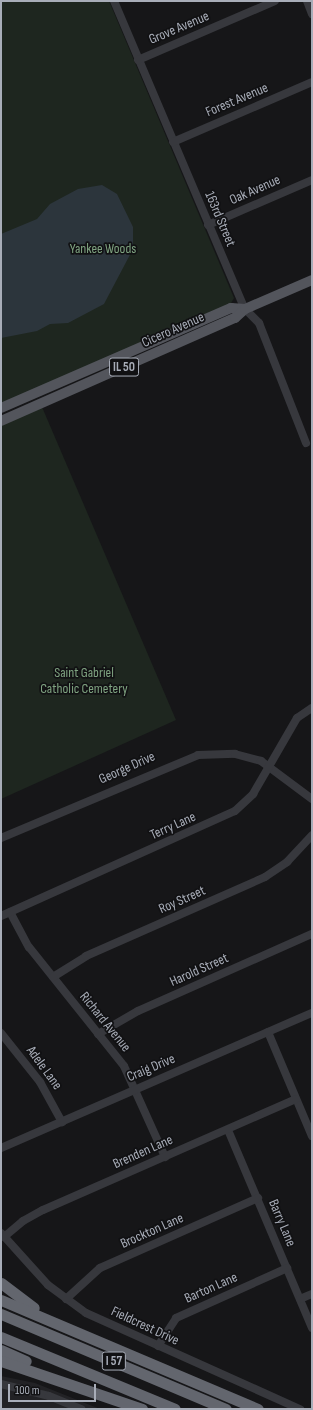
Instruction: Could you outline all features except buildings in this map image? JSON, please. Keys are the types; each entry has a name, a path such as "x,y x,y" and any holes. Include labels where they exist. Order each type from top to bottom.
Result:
{"highway":[{"path":"1,1283 66,1326"},
{"path":"1,1300 66,1326 258,1409"},
{"name":"I 57","path":"1,1314 226,1409"},
{"name":"I 57","path":"1,1337 175,1409"},
{"path":"1,1350 86,1387 142,1409"},
{"path":"1,1361 86,1387"}],"main road":[{"name":"Cicero Avenue","path":"1,421 235,318 245,309 312,280"},
{"name":"Cicero Avenue","path":"1,408 231,308 245,309"}],"street":[{"name":"163rd Street","path":"114,1 245,309 259,323 306,443"},
{"name":"Grove Avenue","path":"138,60 275,1"},
{"path":"307,1 312,14"},
{"name":"Forest Avenue","path":"173,142 312,82"},
{"name":"Oak Avenue","path":"208,225 312,180"},
{"name":"Terry Lane","path":"1,916 235,811 253,794 297,718 312,708"},
{"name":"George Drive","path":"1,838 184,758 235,754 268,766 312,799"},
{"name":"Roy Street","path":"53,977 86,956 265,877 288,862 312,835"},
{"name":"Richard Avenue","path":"10,912 24,940 124,1066 165,1157"},
{"name":"Harold Street","path":"98,1034 138,1011 312,934"},
{"name":"Craig Drive","path":"1,1148 312,1013"},
{"path":"268,1032 312,1136"},
{"name":"Adele Lane","path":"1,1033 40,1082 62,1122"},
{"name":"Brenden Lane","path":"3,1235 23,1221 43,1210 296,1099"},
{"name":"Barry Lane","path":"228,1130 312,1328"},
{"name":"Brockton Lane","path":"66,1299 100,1268 258,1198"},
{"name":"Fieldcrest Drive","path":"3,1235 40,1278 66,1299 158,1346 300,1409"},
{"name":"Barton Lane","path":"158,1346 176,1318 287,1268"},
{"path":"300,1300 312,1294"},
{"path":"1,1384 49,1396 81,1409"}],"shaded area":[{"path":"102,185 117,194 133,227 133,249 104,304 68,323 50,324 37,331 1,338 1,234 37,219 50,204 78,189"},
{"path":"1,1376 35,1383 100,1409 1,1409"}],"green space":[{"name":"Yankee Woods","path":"1,1 109,1 234,298 230,305 1,405"},
{"name":"Saint Gabriel Catholic Cemetery","path":"42,407 176,720 1,799 1,425"}]}
